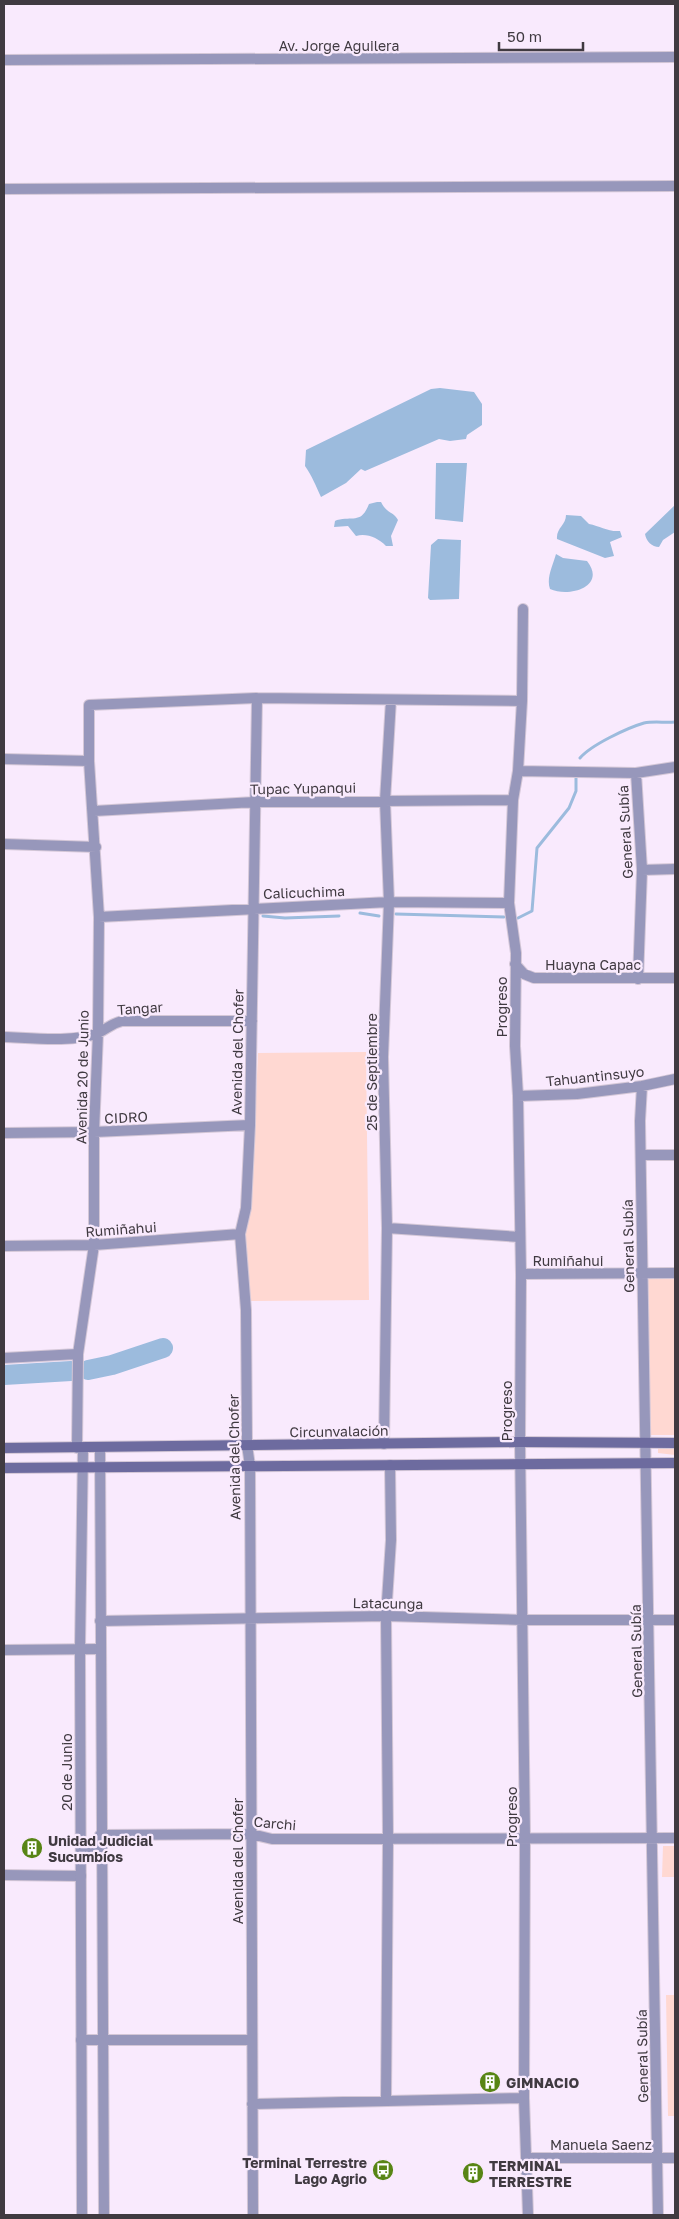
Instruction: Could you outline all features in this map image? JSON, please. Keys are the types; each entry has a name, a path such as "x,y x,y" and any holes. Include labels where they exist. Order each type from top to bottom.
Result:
{"main road":[{"name":"Circunvalación","path":"4,1448 520,1442 675,1443"},
{"path":"4,1468 675,1463"}],"street":[{"name":"Av. Jorge Aguilera","path":"4,60 675,56"},
{"path":"4,189 675,186"},
{"name":"Progreso","path":"523,609 522,701 518,771 513,800 509,903 514,930 521,1274 520,1464 524,1620 525,1837 524,2098 528,2215"},
{"path":"256,698 522,701"},
{"name":"Avenida 20 de Junio","path":"80,1448 78,1354 94,1245 94,1132 100,916 89,760 90,705 256,698"},
{"name":"Avenida del Chofer","path":"253,2215 250,1466 247,1445 246,1310 240,1234 246,1208 250,1125 256,698"},
{"name":"25 de Septiembre","path":"384,1444 387,1228 383,1057 389,902 385,801 391,700"},
{"path":"4,759 89,760"},
{"path":"518,771 636,773 675,767"},
{"name":"General Subía","path":"636,773 642,870 638,978"},
{"name":"Tupac Yupanqui","path":"94,811 255,802 513,800"},
{"path":"4,844 96,847"},
{"path":"642,870 675,869"},
{"name":"Calicuchima","path":"100,916 389,902 509,903"},
{"name":"Huayna Capac","path":"515,964 524,974 534,978 675,978"},
{"path":"515,998 522,986 534,978"},
{"name":"Tangar","path":"4,1037 71,1038 98,1033 110,1024 122,1021 252,1021"},
{"name":"Tahuantinsuyo","path":"518,1096 577,1094 642,1086 675,1079"},
{"name":"General Subía","path":"642,1086 640,1155 644,1443 650,1619 658,2215"},
{"name":"CIDRO","path":"4,1133 94,1132 250,1125"},
{"path":"640,1155 675,1155"},
{"name":"Rumiñahui","path":"387,1228 520,1237"},
{"name":"Rumiñahui","path":"4,1246 94,1245 240,1234"},
{"name":"Rumiñahui","path":"521,1274 675,1273"},
{"path":"4,1358 78,1354"},
{"name":"20 de Junio","path":"80,1448 82,1466 80,1649 82,2215"},
{"path":"100,1448 100,1852 104,2215"},
{"path":"386,2101 388,1839 386,1616 391,1540 390,1465"},
{"name":"Latacunga","path":"100,1620 386,1616 524,1620 675,1620"},
{"path":"4,1650 100,1649"},
{"name":"Carchi","path":"100,1835 251,1834 272,1839 675,1838"},
{"path":"80,1853 100,1852"},
{"path":"4,1875 80,1876"},
{"path":"81,2040 252,2040"},
{"path":"252,2104 524,2098"},
{"name":"Manuela Saenz","path":"527,2158 675,2158"}],"shaded area":[{"path":"366,1052 369,1300 245,1301 242,1225 251,1207 258,1053"},
{"path":"644,1276 675,1276 675,1435 648,1435"},
{"path":"658,1443 675,1444 675,1455 658,1453"},
{"path":"663,1846 675,1846 675,1877 662,1877"},
{"path":"666,1995 675,1995 675,2116 668,2116"}],"water":[{"path":"440,388 474,392 482,404 482,425 467,435 466,439 450,441 439,439 365,471 361,469 346,483 321,497 305,466 306,450 431,389"},
{"path":"436,463 467,463 463,522 435,519"},
{"path":"381,502 398,520 391,536 393,546 386,546 368,536 356,536 348,526 334,527 335,521 360,517 369,504"},
{"path":"675,505 675,532 663,540 659,547 652,545 645,534"},
{"path":"566,515 581,516 589,524 608,530 620,531 622,537 610,542 614,556 605,558 557,539 558,532"},
{"path":"438,539 461,540 459,599 430,600 428,598 431,545"},
{"path":"556,554 563,558 587,561 592,570 592,577 584,588 567,592 550,589 549,576"}],"waterway":[{"path":"580,758 601,743 637,725 648,722 675,722"},
{"path":"518,918 532,911 537,848 569,808 576,791 576,778"},
{"path":"360,913 379,916"},
{"path":"396,914 504,917"},
{"path":"263,916 285,918 339,916"},
{"path":"88,1370 112,1365 163,1348"},
{"path":"4,1375 71,1371"}],"place":[{"name":"Unidad Judicial Sucumbíos","path":"32,1848"},
{"name":"GIMNACIO","path":"490,2082"},
{"name":"Terminal Terrestre Lago Agrio","path":"383,2170"},
{"name":"TERMINAL TERRESTRE","path":"473,2173"}]}
